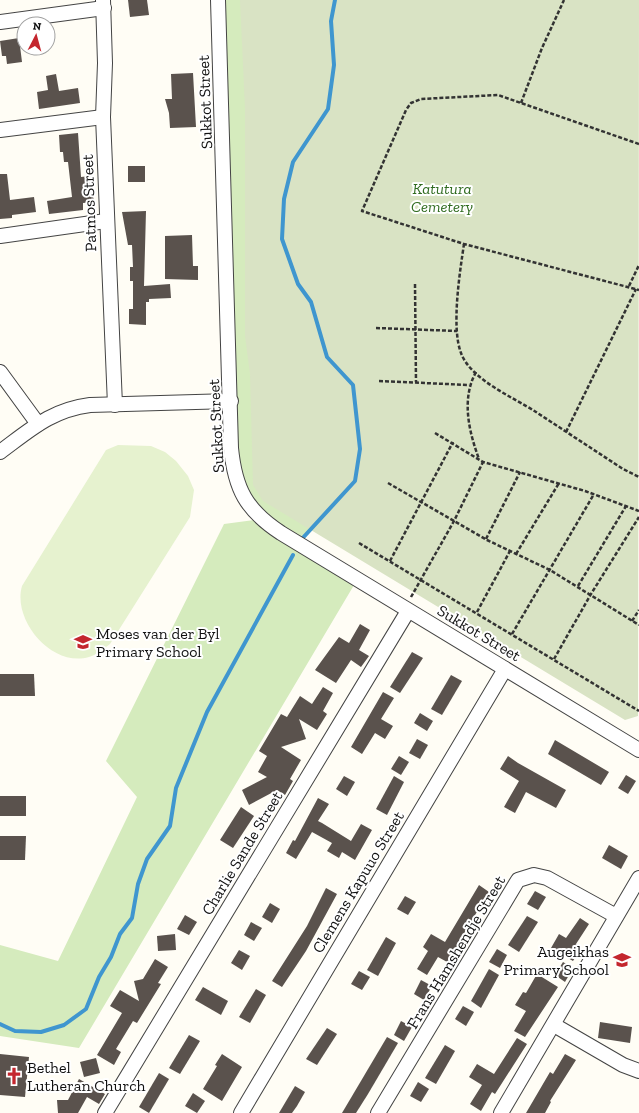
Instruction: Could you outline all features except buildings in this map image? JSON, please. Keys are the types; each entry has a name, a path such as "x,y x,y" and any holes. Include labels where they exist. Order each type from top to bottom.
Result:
{"street":[{"name":"Sukkot Street","path":"218,0 233,468 237,484 246,503 269,526 639,750"},
{"path":"0,22 103,4"},
{"name":"Patmos Street","path":"103,4 103,117 106,221 115,405"},
{"path":"0,130 103,117"},
{"path":"0,236 106,221"},
{"path":"0,372 38,424"},
{"path":"0,452 38,424 60,411 73,407 231,401"},
{"name":"Charlie Sande Street","path":"105,1113 406,610"},
{"name":"Clemens Kapuuo Street","path":"241,1113 505,669"},
{"name":"Frans Hamshendje Street","path":"378,1113 518,880 534,874 547,878 616,916"},
{"path":"501,1113 639,878"},
{"path":"554,1025 623,1065 639,1071"}],"path":[{"path":"521,103 542,48 564,0"},
{"path":"566,432 638,289 464,244 362,211 406,110 411,103 421,99 498,95 639,144"},
{"path":"464,244 458,286 457,331 460,351 465,362 493,386 622,469 639,477"},
{"path":"629,286 639,264"},
{"path":"415,284 416,382"},
{"path":"376,328 457,331"},
{"path":"476,372 469,385 468,408 472,438 479,459"},
{"path":"379,381 469,385"},
{"path":"435,433 453,442 483,462 559,483 639,511"},
{"path":"390,561 453,442"},
{"path":"406,610 454,521 483,462"},
{"path":"486,539 520,472"},
{"path":"388,483 486,539 550,570 639,625"},
{"path":"516,554 559,483"},
{"path":"512,634 594,494"},
{"path":"578,586 626,506"},
{"path":"554,660 591,594 639,516"},
{"path":"359,543 422,579 639,711"},
{"path":"477,612 510,551"},
{"path":"632,621 639,610"}],"green space":[{"path":"218,0 335,0 355,481 300,541 357,580 79,1048 0,1036 0,945 58,961 137,797 106,761 224,524 261,519 237,484"},
{"name":"Katutura Cemetery","path":"240,0 639,0 638,716 625,720 263,501 253,485 250,374 245,336 245,109"},
{"path":"118,445 151,446 165,452 176,461 188,476 194,490 190,517 110,644 92,656 75,659 62,655 49,648 38,638 29,626 23,613 20,599 22,586 106,450"}],"waterway":[{"path":"300,541 355,481 360,449 353,385 327,357 311,302 298,284 282,239 284,199 293,162 328,109 334,65 331,21 335,0"},
{"path":"0,1024 15,1031 41,1032 64,1025 86,1009 99,977 111,957 120,934 132,918 138,884 147,859 170,826 176,788 207,712 293,555"}],"place":[{"name":"Moses van der Byl Primary School","path":"83,642"},
{"name":"Augeikhas Primary School","path":"622,960"},
{"name":"Bethel Lutheran Church","path":"14,1076"}]}
